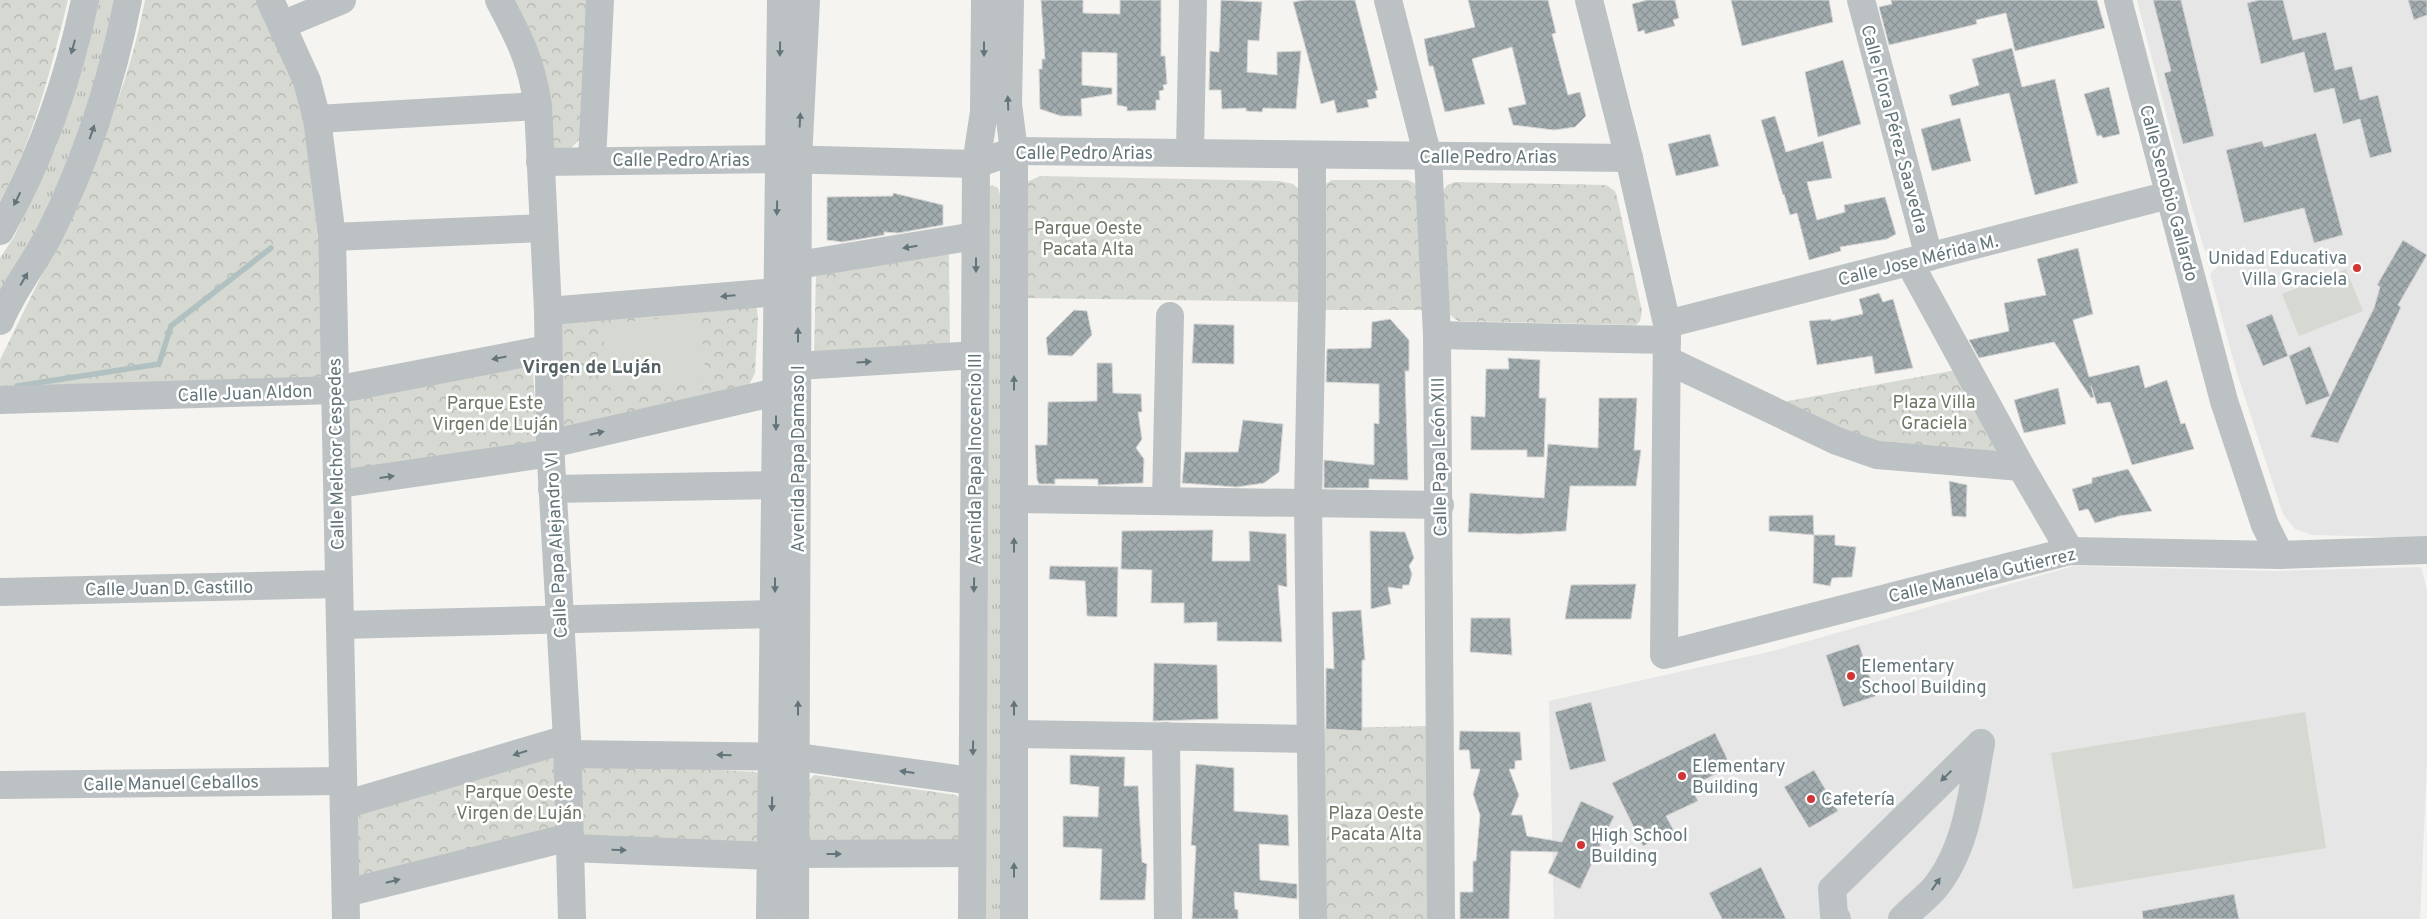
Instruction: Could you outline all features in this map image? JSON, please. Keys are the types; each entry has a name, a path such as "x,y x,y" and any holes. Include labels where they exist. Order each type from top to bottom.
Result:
{"street":[{"path":"0,231 16,201 58,106 85,0"},
{"path":"0,321 49,235 82,161 107,90 128,0"},
{"name":"Calle Melchor Cespedes","path":"270,0 307,81 317,119 332,237 339,484 338,584 346,906"},
{"path":"282,25 342,0"},
{"name":"Calle Papa Alejandro VI","path":"499,0 525,49 533,75 538,106 548,311 547,349 550,448 567,746 572,919"},
{"path":"592,160 600,0"},
{"name":"Avenida Papa Damaso I","path":"781,0 788,159 798,265 798,366 785,756 784,855 795,919"},
{"name":"Avenida Papa Damaso I","path":"785,756 774,614 776,292 788,159 806,0"},
{"name":"Avenida Papa Inocencio III","path":"972,919 976,164 984,112 985,0"},
{"path":"1010,0 1008,104 1014,151 1014,919"},
{"path":"1190,153 1193,0"},
{"name":"Calle Papa León XIII","path":"1388,0 1428,157 1437,334 1440,505 1441,919"},
{"path":"1589,0 1629,158 1667,342"},
{"name":"Calle Flora Pérez Saavedra","path":"1860,0 1919,260 2020,466 2070,551"},
{"name":"Calle Senobio Gallardo","path":"2118,0 2224,401 2265,525 2280,556"},
{"path":"317,119 538,106"},
{"name":"Calle Pedro Arias","path":"540,162 788,159 976,164 1014,151 1312,156 1629,158"},
{"path":"1312,156 1312,300 1308,503 1313,919"},
{"name":"Calle Jose Mérida M.","path":"1667,342 1919,260 2169,195"},
{"path":"332,237 544,228"},
{"path":"798,265 976,236"},
{"path":"548,311 776,292"},
{"path":"1166,501 1170,316"},
{"path":"1437,334 1667,342 1838,441 1877,454 2020,466"},
{"name":"Calle Manuela Gutierrez","path":"1667,342 1664,655 2070,551 2280,556 2427,550"},
{"name":"Calle Juan Aldon","path":"0,400 335,390 547,349"},
{"path":"798,366 976,355"},
{"path":"339,484 550,448 776,392"},
{"path":"552,489 775,485"},
{"path":"1014,499 1440,505"},
{"name":"Calle Juan D. Castillo","path":"0,592 338,584"},
{"path":"340,625 774,614"},
{"path":"1014,734 1310,739"},
{"path":"1166,736 1168,919"},
{"path":"1837,919 1834,915 1832,889 1981,743 1970,804 1957,852 1933,889 1902,919"},
{"name":"Calle Manuel Ceballos","path":"0,785 343,793 567,746 785,756 972,781"},
{"path":"346,906 570,843 784,855 972,853"},
{"name":"Avenida Papa Damaso I","path":"770,919 784,855"}],"shaded area":[{"path":"2137,0 2427,0 2427,538 2312,535 2295,529 2283,514 2236,370 2210,274 2219,265 2204,249 2174,145"},
{"path":"2074,566 2275,571 2421,567 2427,589 2427,763 2420,919 1554,919 1549,701 1773,651"}],"green space":[{"path":"0,0 68,0 48,77 32,128 23,153 0,201"},
{"path":"95,0 118,0 104,60 73,151 49,210 32,244 0,295 0,258 14,237 56,147"},
{"path":"145,0 257,0 295,77 304,124 318,240 321,380 0,391 0,360 64,229 103,140 120,94"},
{"path":"510,0 589,0 583,136 570,149 554,149"},
{"name":"Parque Oeste Pacata Alta","path":"1040,176 1280,181 1293,184 1299,189 1302,302 1021,298 1027,182"},
{"path":"1332,180 1408,180 1416,184 1422,310 1320,310 1324,185"},
{"path":"1455,182 1606,185 1615,191 1642,311 1640,321 1636,325 1629,325 1458,321 1449,314 1442,193 1447,185"},
{"path":"992,185 998,188 1002,201 1003,919 984,919 986,189"},
{"path":"949,254 950,346 814,353 816,276"},
{"path":"2346,269 2363,311 2299,336 2282,294"},
{"name":"Parque Este Virgen de Luján","path":"753,306 757,309 758,318 755,373 748,387 572,431 560,427 558,327 564,322"},
{"path":"700,315 706,378 608,387 602,324"},
{"name":"Parque Este Virgen de Luján","path":"531,367 533,370 537,436 532,447 351,477 339,406 348,401"},
{"name":"Plaza Villa Graciela","path":"1956,370 1997,447 1993,457 1899,448 1862,438 1783,402"},
{"path":"2305,712 2326,848 2073,889 2051,753"},
{"name":"Plaza Oeste Pacata Alta","path":"1428,726 1428,919 1324,919 1325,728"},
{"name":"Parque Oeste Virgen de Luján","path":"547,755 555,757 559,822 556,829 362,877 357,873 356,815"},
{"name":"Parque Oeste Virgen de Luján","path":"586,762 756,772 761,775 760,839 755,842 582,837 579,764"},
{"path":"814,775 956,795 961,799 963,841 809,844 805,834 807,783"}],"building":[{"path":"1041,0 1083,0 1083,13 1120,14 1120,0 1161,0 1161,56 1165,56 1167,84 1163,85 1164,90 1159,91 1160,100 1156,100 1156,110 1127,111 1127,107 1117,105 1117,53 1082,52 1082,85 1112,88 1112,94 1081,99 1082,116 1061,116 1040,109 1039,69 1042,69 1042,59 1045,59"},
{"path":"1221,0 1262,2 1259,41 1248,40 1247,72 1277,75 1277,52 1301,51 1296,109 1263,108 1262,112 1246,111 1246,108 1222,109 1221,90 1209,90 1210,51 1219,52"},
{"path":"1305,0 1355,0 1378,90 1375,91 1377,98 1367,100 1369,107 1337,113 1334,100 1321,104 1293,2"},
{"path":"1468,0 1548,0 1556,33 1552,34 1568,95 1580,92 1586,116 1575,127 1554,130 1513,125 1508,108 1526,104 1512,47 1472,59 1485,104 1445,112 1433,66 1429,66 1424,39 1475,27"},
{"path":"1647,0 1675,0 1679,18 1673,20 1675,26 1645,34 1644,30 1638,32 1632,4"},
{"path":"1731,0 1829,0 1833,22 1742,46"},
{"path":"1891,0 2097,0 2105,28 2015,51 2006,13 1976,20 1977,24 1889,45 1879,7 1892,4"},
{"path":"2153,0 2181,0 2214,136 2183,144 2164,73 2171,71"},
{"path":"2259,0 2283,0 2293,40 2326,32 2335,70 2352,66 2360,100 2378,95 2392,152 2370,158 2360,119 2343,124 2334,88 2314,93 2304,52 2261,64 2247,3"},
{"path":"2408,0 2427,0 2427,15 2414,20"},
{"path":"2012,48 2022,87 2055,79 2078,183 2035,195 2009,93 1952,106 1949,95 1979,85 1972,59"},
{"path":"1843,60 1861,124 1818,137 1805,72"},
{"path":"2109,87 2120,134 2103,138 2101,135 2097,136 2084,94"},
{"path":"1775,116 1786,152 1823,141 1832,178 1807,182 1817,220 1845,212 1844,205 1885,197 1896,234 1887,239 1840,247 1841,251 1809,260 1797,213 1790,215 1761,120"},
{"path":"1960,118 1971,161 1932,171 1921,129"},
{"path":"2316,133 2343,235 2314,243 2304,208 2244,223 2226,150 2262,141 2264,147"},
{"path":"1710,134 1719,166 1676,176 1668,144"},
{"path":"893,193 943,205 943,225 898,233 884,232 884,235 842,242 827,240 827,197 893,196"},
{"path":"2403,240 2427,255 2398,305 2401,307 2338,443 2310,437 2374,308 2380,287 2377,285"},
{"path":"2078,248 2093,314 2073,320 2089,377 2139,365 2145,388 2167,380 2181,424 2185,423 2194,449 2132,465 2110,402 2097,404 2091,386 2094,397 2091,398 2054,342 1979,358 1969,340 2009,331 2004,303 2046,295 2037,259"},
{"path":"1879,293 1883,302 1893,299 1913,368 1875,374 1872,356 1817,365 1809,321 1831,319 1831,321 1863,314 1859,299"},
{"path":"1074,310 1087,311 1092,335 1072,356 1048,355 1046,338"},
{"path":"2272,314 2288,356 2263,366 2246,325"},
{"path":"1390,319 1409,340 1409,371 1405,371 1408,480 1369,479 1369,488 1324,488 1324,460 1374,465 1374,423 1379,424 1379,384 1326,382 1327,349 1371,348 1372,322"},
{"path":"1194,324 1234,325 1234,364 1192,363"},
{"path":"2310,346 2330,396 2306,405 2289,356"},
{"path":"1508,358 1540,360 1539,398 1546,398 1544,457 1527,457 1527,450 1471,450 1471,416 1485,417 1486,369 1509,369"},
{"path":"1097,363 1112,363 1113,393 1141,394 1142,412 1138,412 1142,439 1136,448 1144,459 1143,483 1098,485 1098,479 1055,479 1055,484 1039,484 1035,445 1047,445 1048,402 1097,401"},
{"path":"2058,388 2066,424 2024,433 2014,400"},
{"path":"1599,398 1637,398 1634,450 1641,450 1636,486 1570,486 1566,531 1520,534 1468,532 1470,493 1544,498 1548,444 1598,448"},
{"path":"1243,420 1283,424 1279,472 1264,483 1237,487 1182,483 1185,452 1238,452"},
{"path":"2128,469 2152,511 2119,516 2095,523 2088,509 2079,511 2072,489 2092,483 2092,478"},
{"path":"1949,481 1967,485 1966,517 1952,516"},
{"path":"1813,515 1814,535 1769,531 1769,516"},
{"path":"1213,530 1212,561 1250,561 1249,531 1286,534 1287,587 1278,585 1282,642 1217,641 1217,622 1184,623 1184,603 1151,603 1152,570 1121,569 1122,531"},
{"path":"1370,531 1405,532 1414,558 1409,566 1412,574 1409,585 1403,585 1402,589 1388,587 1391,604 1371,609"},
{"path":"1814,535 1835,535 1835,545 1856,547 1852,577 1832,578 1830,586 1813,583"},
{"path":"1050,566 1118,567 1117,617 1087,616 1085,581 1049,579"},
{"path":"1636,584 1631,619 1565,619 1571,585"},
{"path":"1361,610 1365,660 1362,660 1362,731 1326,729 1326,668 1334,669 1332,612"},
{"path":"1471,618 1510,618 1512,655 1470,652"},
{"name":"Elementary School Building","path":"1859,644 1876,696 1843,707 1826,655"},
{"path":"1154,663 1217,665 1218,719 1153,721"},
{"path":"1591,702 1606,761 1570,770 1555,712"},
{"path":"1460,731 1520,732 1522,760 1515,761 1515,769 1509,769 1519,795 1511,815 1522,815 1527,836 1562,842 1581,801 1614,816 1580,889 1548,873 1558,852 1511,851 1509,919 1460,919 1460,892 1473,892 1473,861 1476,861 1480,815 1473,794 1480,769 1471,769 1469,750 1459,750"},
{"path":"1715,733 1731,767 1691,786 1698,801 1666,816 1674,831 1643,846 1612,783"},
{"path":"1070,755 1125,757 1124,786 1138,786 1142,862 1147,864 1145,900 1100,900 1102,849 1063,847 1063,816 1098,817 1099,787 1070,784"},
{"path":"1196,764 1234,768 1234,811 1288,815 1289,846 1259,844 1260,880 1297,884 1297,899 1234,892 1235,909 1238,910 1238,919 1192,919 1196,846 1191,845"},
{"name":"Cafetería","path":"1814,770 1838,811 1809,828 1784,787"},
{"path":"1761,867 1786,919 1722,919 1709,893"},
{"path":"2234,894 2239,919 2143,919 2142,911"}],"waterway":[{"path":"17,386 159,364 171,326 271,248"}],"place":[{"name":"Unidad Educativa Villa Graciela","path":"2357,268"},
{"name":"Elementary School Building","path":"1851,676"},
{"name":"Elementary Building","path":"1682,776"},
{"name":"Cafetería","path":"1811,799"},
{"name":"High School Building","path":"1581,845"}],"district":[{"name":"Virgen de Luján","path":"592,366"}]}
